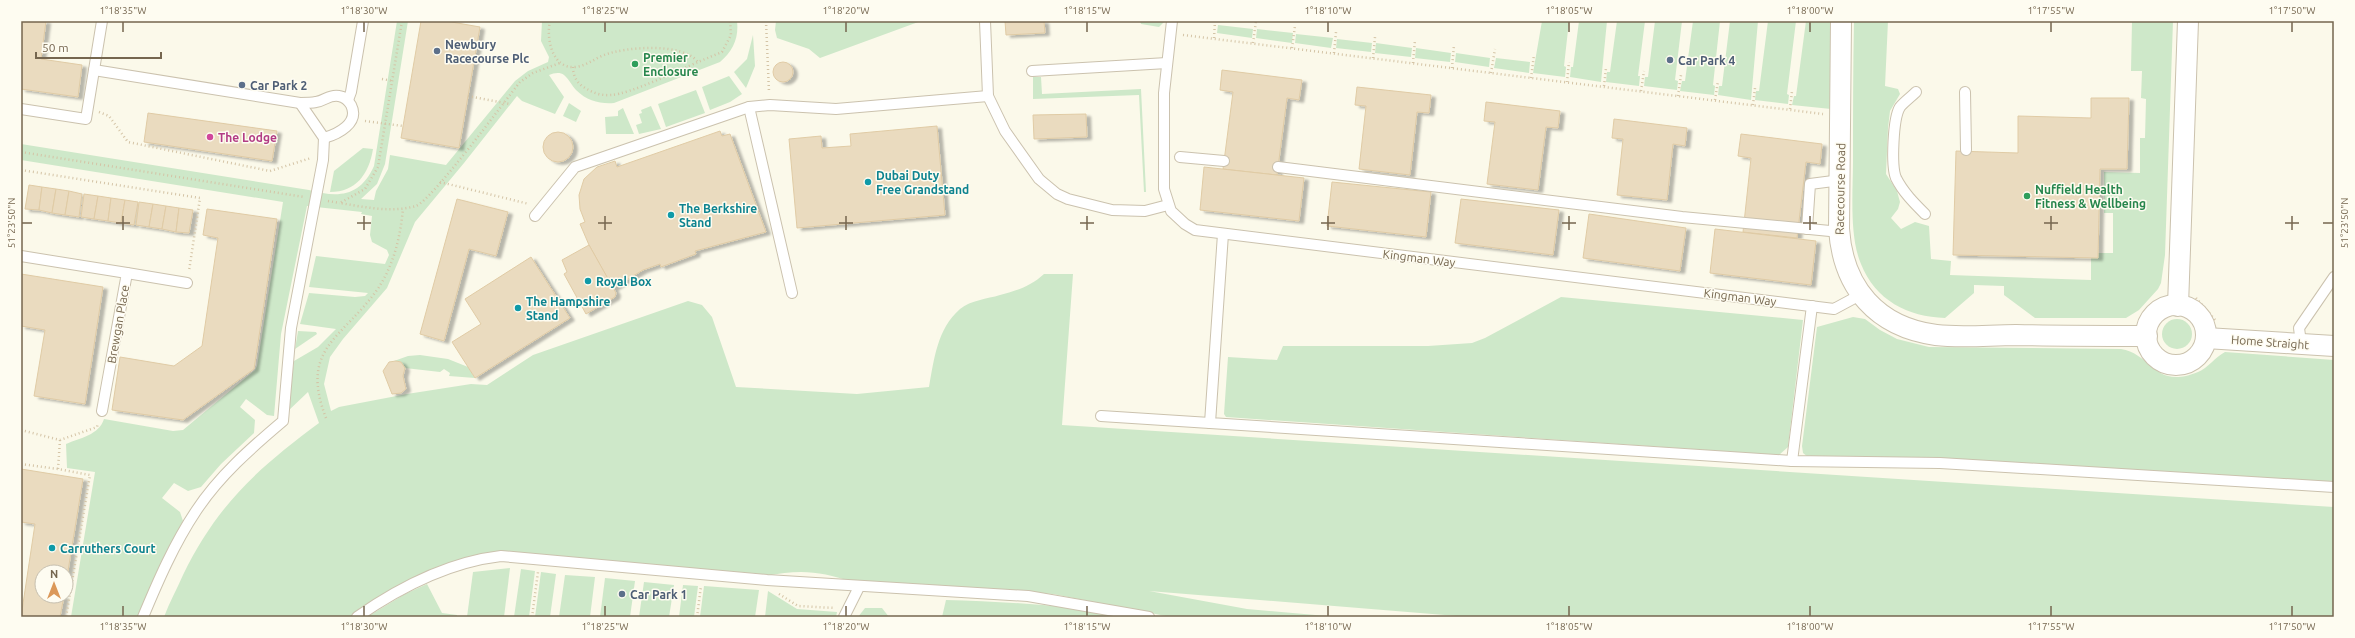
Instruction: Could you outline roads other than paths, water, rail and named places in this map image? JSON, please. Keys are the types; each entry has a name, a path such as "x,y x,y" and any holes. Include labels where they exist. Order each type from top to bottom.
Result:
{"street":[{"name":"Racecourse Road","path":"1841,21 1841,180 1839,229 1842,255 1860,295 1881,314 1899,325 1938,335 2146,336"},
{"path":"2186,301 2168,307 2152,318 2146,336 2148,345 2159,359 2176,365 2193,360 2202,350 2213,331 2186,301 2188,21"},
{"name":"Home Straight","path":"2213,331 2334,346"}],"lane":[{"path":"21,109 86,120 102,21"},
{"path":"324,138 347,127 353,114 348,100 354,79 363,21"},
{"path":"985,21 988,96 1005,131 1032,171 1057,194 1068,199 1112,210 1146,211 1168,205"},
{"name":"Kingman Way","path":"1172,21 1164,93 1167,161 1164,189 1168,205 1178,218 1195,230 1834,309 1860,295"},
{"path":"1032,71 1167,63"},
{"path":"94,70 300,103 317,102 334,95 348,100"},
{"path":"1916,92 1900,108 1895,127 1894,166 1896,177 1909,198 1925,214"},
{"path":"1965,92 1966,150"},
{"path":"535,216 575,167 750,107 770,105 836,109 988,96"},
{"path":"143,617 172,552 196,511 237,462 282,421 291,328 323,160 324,138 300,103"},
{"path":"750,107 792,293"},
{"path":"1180,158 1224,161"},
{"path":"1278,167 1682,217 1830,231 1839,229"},
{"path":"1807,229 1810,184 1841,180"},
{"path":"1210,423 1223,234"},
{"name":"Brewgan Place","path":"21,256 127,273 102,411"},
{"path":"127,273 187,283"},
{"path":"2302,343 2299,328 2334,277"},
{"path":"1792,461 1812,306"},
{"path":"1101,416 1792,461 1940,463 2334,487"},
{"path":"357,617 392,594 438,572 486,558 501,556 859,587 1028,596 1149,617"},
{"path":"846,613 859,587"}],"place":[{"name":"Newbury Racecourse Plc","path":"437,51"},
{"name":"Car Park 4","path":"1670,60"},
{"name":"Premier Enclosure","path":"635,64"},
{"name":"Car Park 2","path":"242,85"},
{"name":"The Lodge","path":"210,137"},
{"name":"Dubai Duty Free Grandstand","path":"868,182"},
{"name":"Nuffield Health Fitness & Wellbeing","path":"2027,196"},
{"name":"The Berkshire Stand","path":"671,215"},
{"name":"Royal Box","path":"588,281"},
{"name":"The Hampshire Stand","path":"518,308"},
{"name":"Carruthers Court","path":"52,548"},
{"name":"Car Park 1","path":"622,594"}]}
